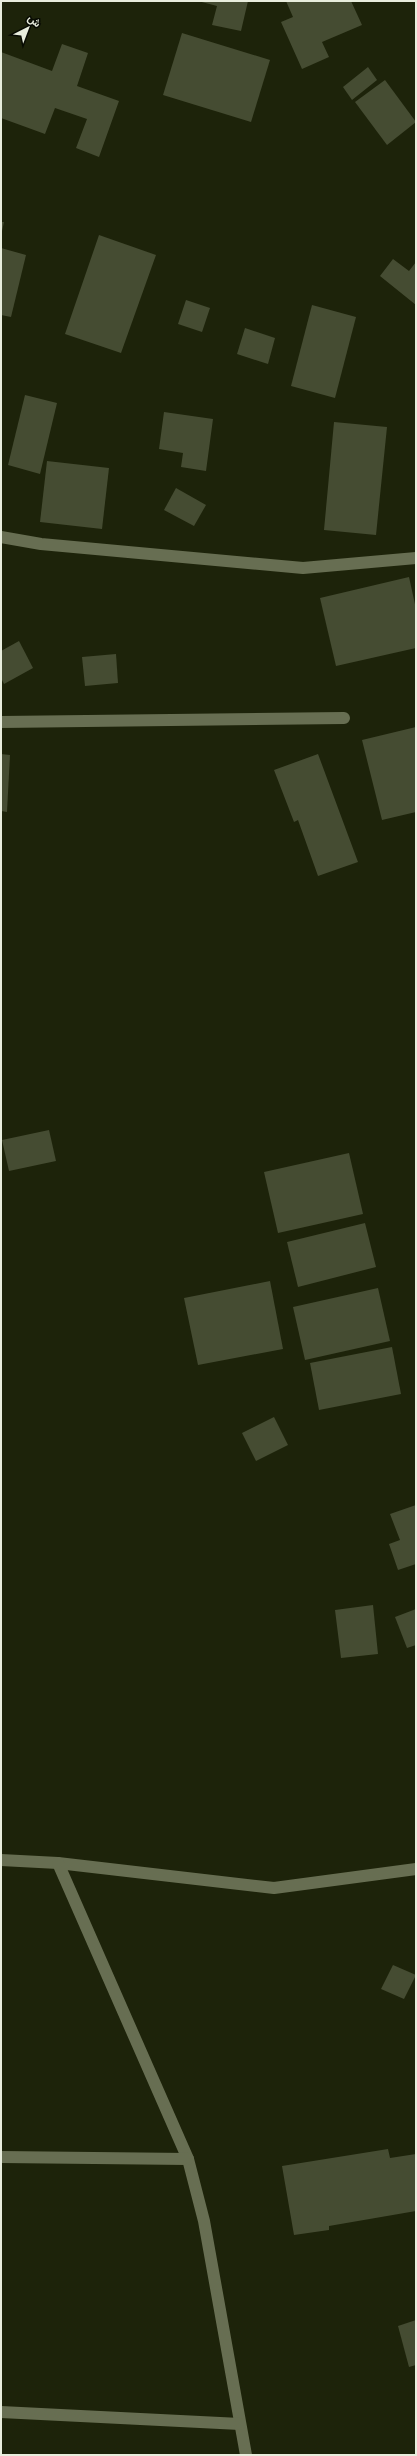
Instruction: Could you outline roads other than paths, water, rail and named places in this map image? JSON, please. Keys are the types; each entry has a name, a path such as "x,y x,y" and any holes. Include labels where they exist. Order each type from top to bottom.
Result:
{"street":[{"path":"1,537 41,544 303,568 416,558"},
{"path":"1,722 344,718"},
{"path":"1,1860 58,1863 274,1888 416,1869"},
{"path":"58,1863 188,2158 204,2221 246,2455"},
{"path":"1,2157 188,2158"},
{"path":"1,2412 240,2424"}]}
